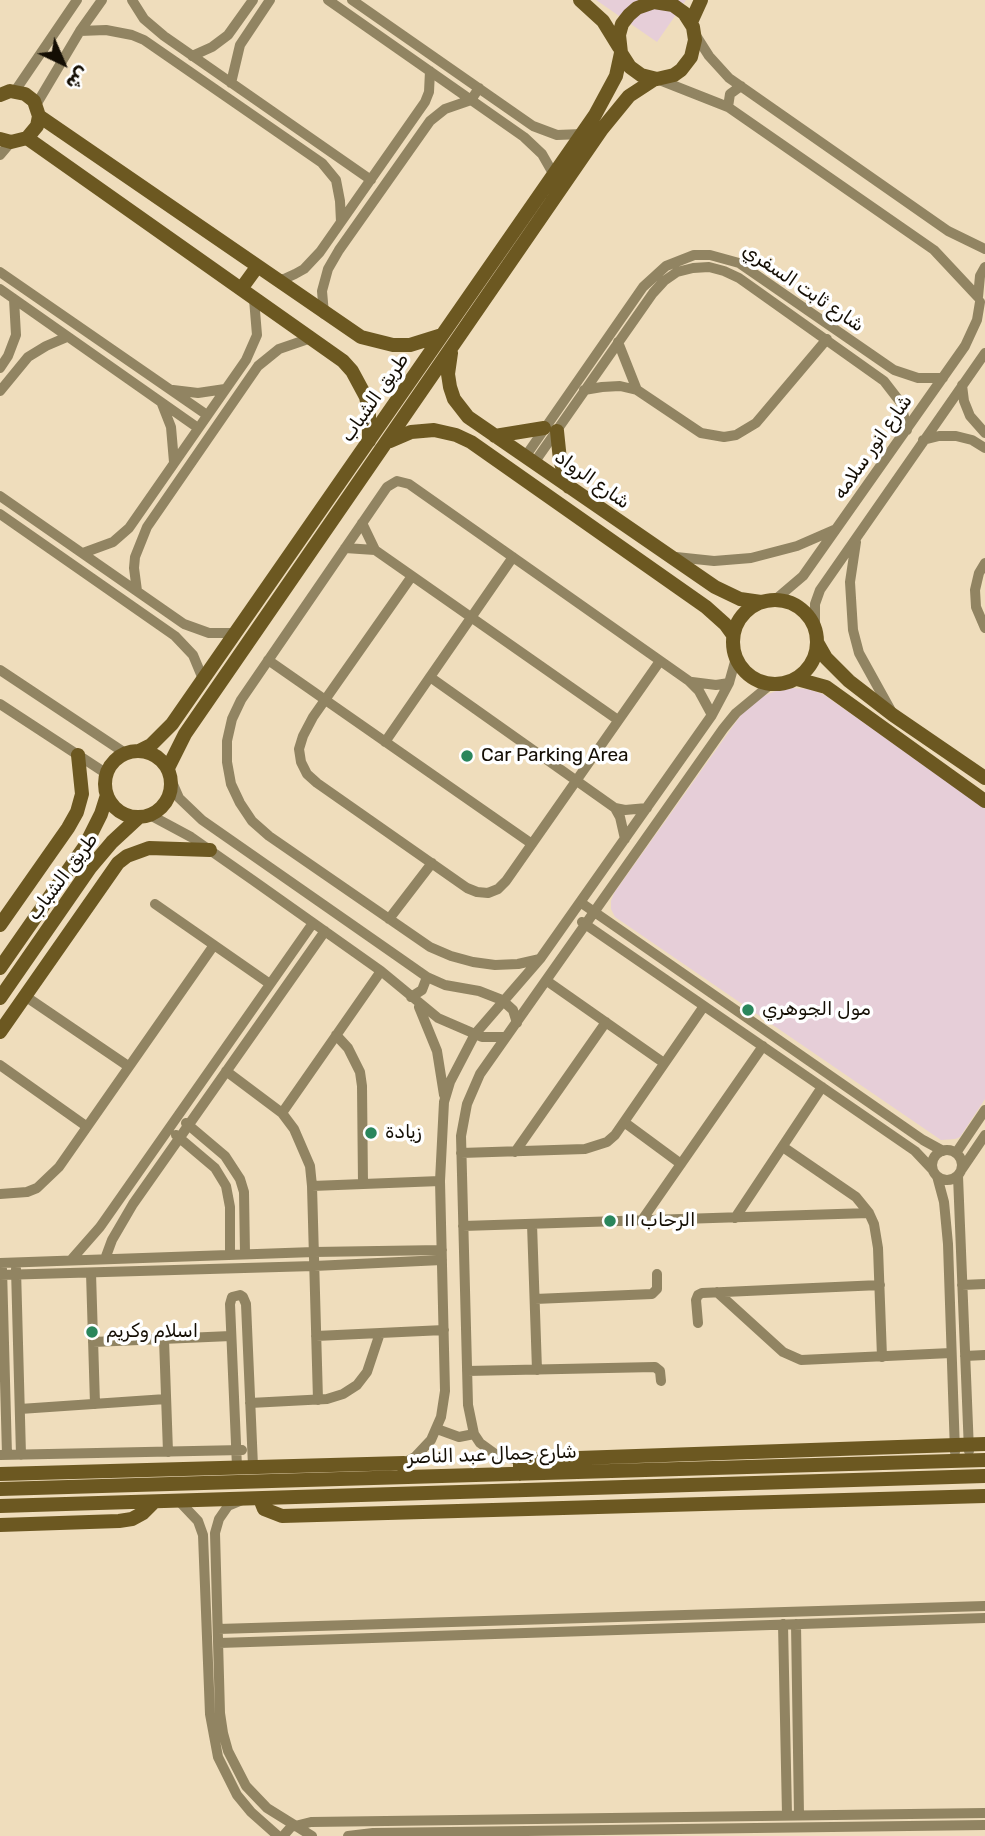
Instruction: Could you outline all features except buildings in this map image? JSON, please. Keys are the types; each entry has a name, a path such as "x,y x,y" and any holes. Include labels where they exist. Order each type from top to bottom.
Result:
{"street":[{"path":"77,0 5,92 30,97 38,111 344,328 361,337 393,345 410,345 442,335"},
{"path":"0,155 6,141 27,138 37,126 38,111 80,31 102,0"},
{"path":"132,0 144,19 164,36 371,180"},
{"path":"192,56 220,41 234,27 253,0"},
{"path":"231,83 236,57 247,34 270,0"},
{"path":"328,0 534,145 554,175"},
{"path":"352,0 544,132 569,136 582,134"},
{"path":"580,0 603,21 625,62 635,72 728,107 934,250 981,303"},
{"path":"656,79 674,75 687,64 694,49 692,27 701,0"},
{"path":"620,50 622,24 637,8 650,1 666,3 679,9 719,68 741,86 948,231 985,249"},
{"path":"234,27 239,34 247,34"},
{"path":"80,31 119,31 156,47 322,163 336,180 341,222"},
{"path":"156,47 156,39 164,36"},
{"name":"طريق الشباب","path":"132,752 151,745 163,736 554,175 610,90 620,65 620,50"},
{"path":"275,279 284,279 304,269 320,252 425,102 429,92 430,71"},
{"name":"طريق الشباب","path":"170,775 185,734 613,115 629,96 656,79"},
{"path":"728,107 730,94 741,86"},
{"path":"324,314 322,290 332,261 430,121 445,109 471,100 479,88"},
{"path":"27,138 328,350 352,371 360,383 369,411 369,441"},
{"path":"336,180 347,176 347,163"},
{"path":"320,252 324,261 332,261"},
{"name":"شارع ثابت السفري","path":"530,460 653,275 672,262 694,255 725,257 739,263 894,370 918,378 943,378"},
{"path":"241,289 257,267"},
{"name":"شارع ثابت السفري","path":"551,430 584,390 663,281 677,272 709,267 739,278 884,381 901,403 907,430"},
{"name":"شارع انور سلامه","path":"769,600 803,576 972,334 981,303 980,276 985,267"},
{"path":"0,272 207,415"},
{"path":"0,289 198,428"},
{"path":"0,368 16,335 13,299"},
{"path":"82,553 113,542 129,528 250,354 257,335 254,299"},
{"path":"328,350 341,342 344,328"},
{"path":"0,391 20,364 36,351 68,337"},
{"path":"137,591 135,557 142,536 262,362 279,349 311,338"},
{"path":"584,390 620,386 637,390 701,433 724,438 736,435 756,423 827,338"},
{"path":"618,342 622,359 637,390"},
{"name":"شارع الرواد","path":"452,348 448,374 454,399 461,410 481,427 727,594 769,600"},
{"name":"شارع انور سلامه","path":"815,626 820,590 985,353"},
{"path":"250,354 256,355 262,362"},
{"path":"8,356 16,357 20,364"},
{"path":"125,376 132,364"},
{"path":"884,381 889,379 894,370"},
{"path":"962,385 967,408 982,431 972,435 972,440"},
{"path":"170,390 198,393 225,389"},
{"path":"162,404 173,439 173,464"},
{"path":"471,442 471,434 481,427"},
{"name":"شارع الرواد","path":"386,444 400,436 422,430 446,432 471,442 706,607 733,635"},
{"path":"495,436 551,430 570,489"},
{"path":"923,440 956,436 972,440 985,448"},
{"path":"540,959 495,965 472,962 430,947 252,821 240,803 229,773 227,741 232,719 241,700 387,487 391,483 403,481 513,557 689,681 699,691 712,715"},
{"path":"0,496 175,618 196,630 235,633"},
{"path":"0,514 167,629 193,655 203,679"},
{"path":"362,523 375,550 618,720"},
{"path":"667,555 714,561 751,558 797,546 838,527"},
{"path":"129,528 133,533 142,536"},
{"path":"858,535 850,582 853,630 859,653 893,715"},
{"path":"345,548 375,550"},
{"path":"385,742 513,557"},
{"path":"985,563 979,573 975,590 976,607 985,628"},
{"path":"412,576 325,699 303,736 299,749 301,762 307,774 467,888 477,892 488,893 498,889 506,881 660,661"},
{"path":"444,1102 458,1065 475,1034 540,959 712,715 729,683 736,658 733,635 743,615 769,600 797,605 815,626 818,644 836,671 893,715 985,778"},
{"path":"167,629 177,623 175,618"},
{"path":"736,658 750,676 771,684 780,684 797,679 812,664 818,644"},
{"path":"268,660 532,844"},
{"path":"0,670 132,752 159,757 179,798 202,820 427,977 445,985 478,991 502,1000 513,1010 517,1023"},
{"path":"430,677 615,808 647,808"},
{"path":"797,679 826,687 985,801"},
{"path":"689,681 716,685 729,683"},
{"path":"771,684 736,713 723,729 472,1089 463,1120 461,1153 468,1405 474,1434 489,1450 520,1467 985,1444"},
{"path":"0,704 107,774"},
{"path":"132,752 114,761 107,774 107,795 119,811 144,816 191,837 381,971 414,999 450,1024 490,1039 506,1037"},
{"path":"0,925 77,812 82,794 78,755"},
{"path":"144,816 166,802 170,775"},
{"name":"طريق الشباب","path":"0,968 85,846 107,795"},
{"path":"615,808 624,828 625,839"},
{"name":"طريق الشباب","path":"0,998 90,868 112,842 144,816"},
{"path":"0,1032 110,873 127,856 149,848 210,850"},
{"path":"390,919 432,863"},
{"path":"580,902 923,1140 943,1151 956,1153 961,1160 965,1356 961,1444"},
{"path":"155,904 270,984"},
{"path":"572,914 915,1151 945,1181 960,1173 985,1135"},
{"path":"71,1260 100,1227 313,923"},
{"path":"105,1259 121,1222 325,931"},
{"path":"40,940 47,965"},
{"path":"0,1194 27,1192 46,1182 214,945"},
{"path":"282,1113 381,971"},
{"path":"414,999 427,977"},
{"path":"547,981 664,1063"},
{"path":"25,996 128,1066"},
{"path":"0,1474 253,1466 405,1470 424,1449 437,1429 445,1391 440,1181 444,1102 437,1051 414,999"},
{"path":"461,1153 596,1147 615,1135 704,1006"},
{"path":"515,1152 606,1022"},
{"path":"336,1035 348,1048 360,1072 363,1184"},
{"path":"642,1220 763,1046"},
{"path":"0,1065 86,1126"},
{"path":"226,1071 282,1113 294,1129 310,1166 313,1186 318,1400"},
{"path":"736,1218 822,1087"},
{"path":"956,1153 985,1110"},
{"path":"178,1116 225,1157 240,1179 244,1192 245,1254"},
{"path":"624,1122 681,1164"},
{"path":"169,1129 215,1168 226,1186 230,1207 230,1255"},
{"path":"783,1147 856,1197 869,1213 877,1236 882,1357"},
{"path":"943,1151 933,1160 944,1202 951,1353 962,1461"},
{"path":"313,1186 440,1181"},
{"path":"463,1226 869,1213"},
{"path":"533,1224 537,1370"},
{"path":"251,1449 3,1455 1,1262 314,1252 442,1255"},
{"path":"1,1275 314,1266 442,1255"},
{"path":"16,1262 22,1455"},
{"path":"91,1273 95,1404"},
{"path":"535,1300 652,1294 657,1291 657,1274"},
{"path":"962,1285 985,1284"},
{"path":"698,1323 698,1295 702,1293 880,1285"},
{"path":"717,1292 775,1346 792,1357 811,1360 951,1353"},
{"path":"237,1467 230,1301 232,1297 240,1295 245,1300 253,1466"},
{"path":"316,1336 444,1330"},
{"path":"250,1403 318,1400 343,1394 357,1385 367,1372 380,1333"},
{"path":"93,1342 231,1336"},
{"path":"164,1339 168,1452"},
{"path":"965,1356 985,1355"},
{"path":"467,1371 654,1367 660,1371 661,1381"},
{"path":"20,1409 166,1399"},
{"path":"437,1429 458,1437 474,1434"},
{"name":"شارع جمال عبد الناصر","path":"0,1489 405,1470 520,1467 664,1470 985,1460"},
{"path":"694,1467 694,1486"},
{"path":"664,1470 664,1487"},
{"name":"شارع جمال عبد الناصر","path":"0,1507 985,1476"},
{"path":"781,1482 781,1503"},
{"path":"260,1499 264,1509 282,1516 985,1496"},
{"path":"244,1499 228,1506 219,1518 215,1533 220,1713 228,1751 246,1786 258,1801 312,1836"},
{"path":"180,1501 198,1521 203,1535 209,1714 218,1757 237,1795 251,1812 278,1836"},
{"path":"0,1525 119,1521 143,1513 154,1502"},
{"path":"218,1629 985,1606"},
{"path":"838,1610 839,1623"},
{"path":"739,1613 740,1626"},
{"path":"219,1643 985,1618"},
{"path":"796,1624 799,1815"},
{"path":"356,1625 356,1638"},
{"path":"783,1625 787,1815"},
{"path":"348,1836 746,1822 787,1815 985,1813"},
{"path":"846,1815 846,1827"},
{"path":"283,1836 296,1825 311,1822 746,1822 846,1827 985,1825"}],"shaded area":[{"path":"596,0 686,0 657,42"},
{"path":"792,688 823,694 985,808 985,1099 960,1137 955,1139 941,1140 615,917 611,909 614,893 748,706 761,697"}],"place":[{"name":"Car Parking Area","path":"467,756"},
{"name":"مول الجوهري","path":"748,1010"},
{"name":"زيادة","path":"371,1133"},
{"name":"الرحاب ١١","path":"610,1221"},
{"name":"اسلام وكريم","path":"92,1332"}]}
